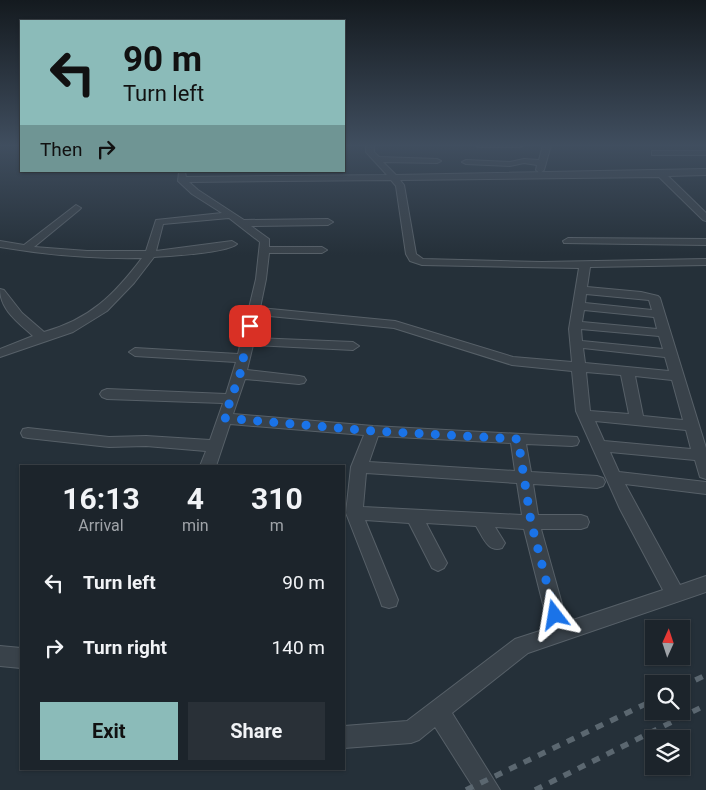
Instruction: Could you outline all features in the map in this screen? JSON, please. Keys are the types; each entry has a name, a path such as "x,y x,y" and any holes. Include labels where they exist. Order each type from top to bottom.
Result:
{"street":[{"path":"189,182 195,192 231,215 265,241 261,279 240,374 208,465"},
{"path":"397,182 400,185 411,254 414,259 434,263 585,265 706,262"},
{"path":"669,182 706,218"},
{"path":"25,249 76,208"},
{"path":"0,353 42,337 70,329 103,309 130,281 150,255 159,222 231,215"},
{"path":"242,223 328,222"},
{"path":"568,241 706,242"},
{"path":"1,248 91,255 150,255 197,251 232,244"},
{"path":"264,250 322,250"},
{"path":"585,265 576,325 578,368 585,415 628,509 675,594"},
{"path":"582,290 654,298 706,473"},
{"path":"0,292 18,316 42,337"},
{"path":"579,306 659,314"},
{"path":"254,311 395,325 512,361 677,376"},
{"path":"576,325 664,333"},
{"path":"247,341 353,346"},
{"path":"577,344 670,354"},
{"path":"135,352 243,358"},
{"path":"627,372 637,421"},
{"path":"240,374 298,380"},
{"path":"107,394 231,399"},
{"path":"585,415 692,426"},
{"path":"224,418 373,431 572,441"},
{"path":"373,431 359,467 354,513 389,600"},
{"path":"28,432 109,442 146,441 215,446"},
{"path":"518,439 531,522 560,633"},
{"path":"598,446 700,455"},
{"path":"359,467 597,482"},
{"path":"613,478 706,488"},
{"path":"354,513 531,522 581,522"},
{"path":"414,516 438,563"},
{"path":"481,519 496,543"},
{"path":"345,737 411,732 522,646 706,584"},
{"path":"0,656 20,658"},
{"path":"438,711 488,790"}],"railway":[{"path":"690,683 706,675"},
{"path":"466,790 645,704"},
{"path":"535,790 706,705"}],"route":[{"path":"250,326 240,374 224,418 373,431 518,439 531,522 555,615"}]}
